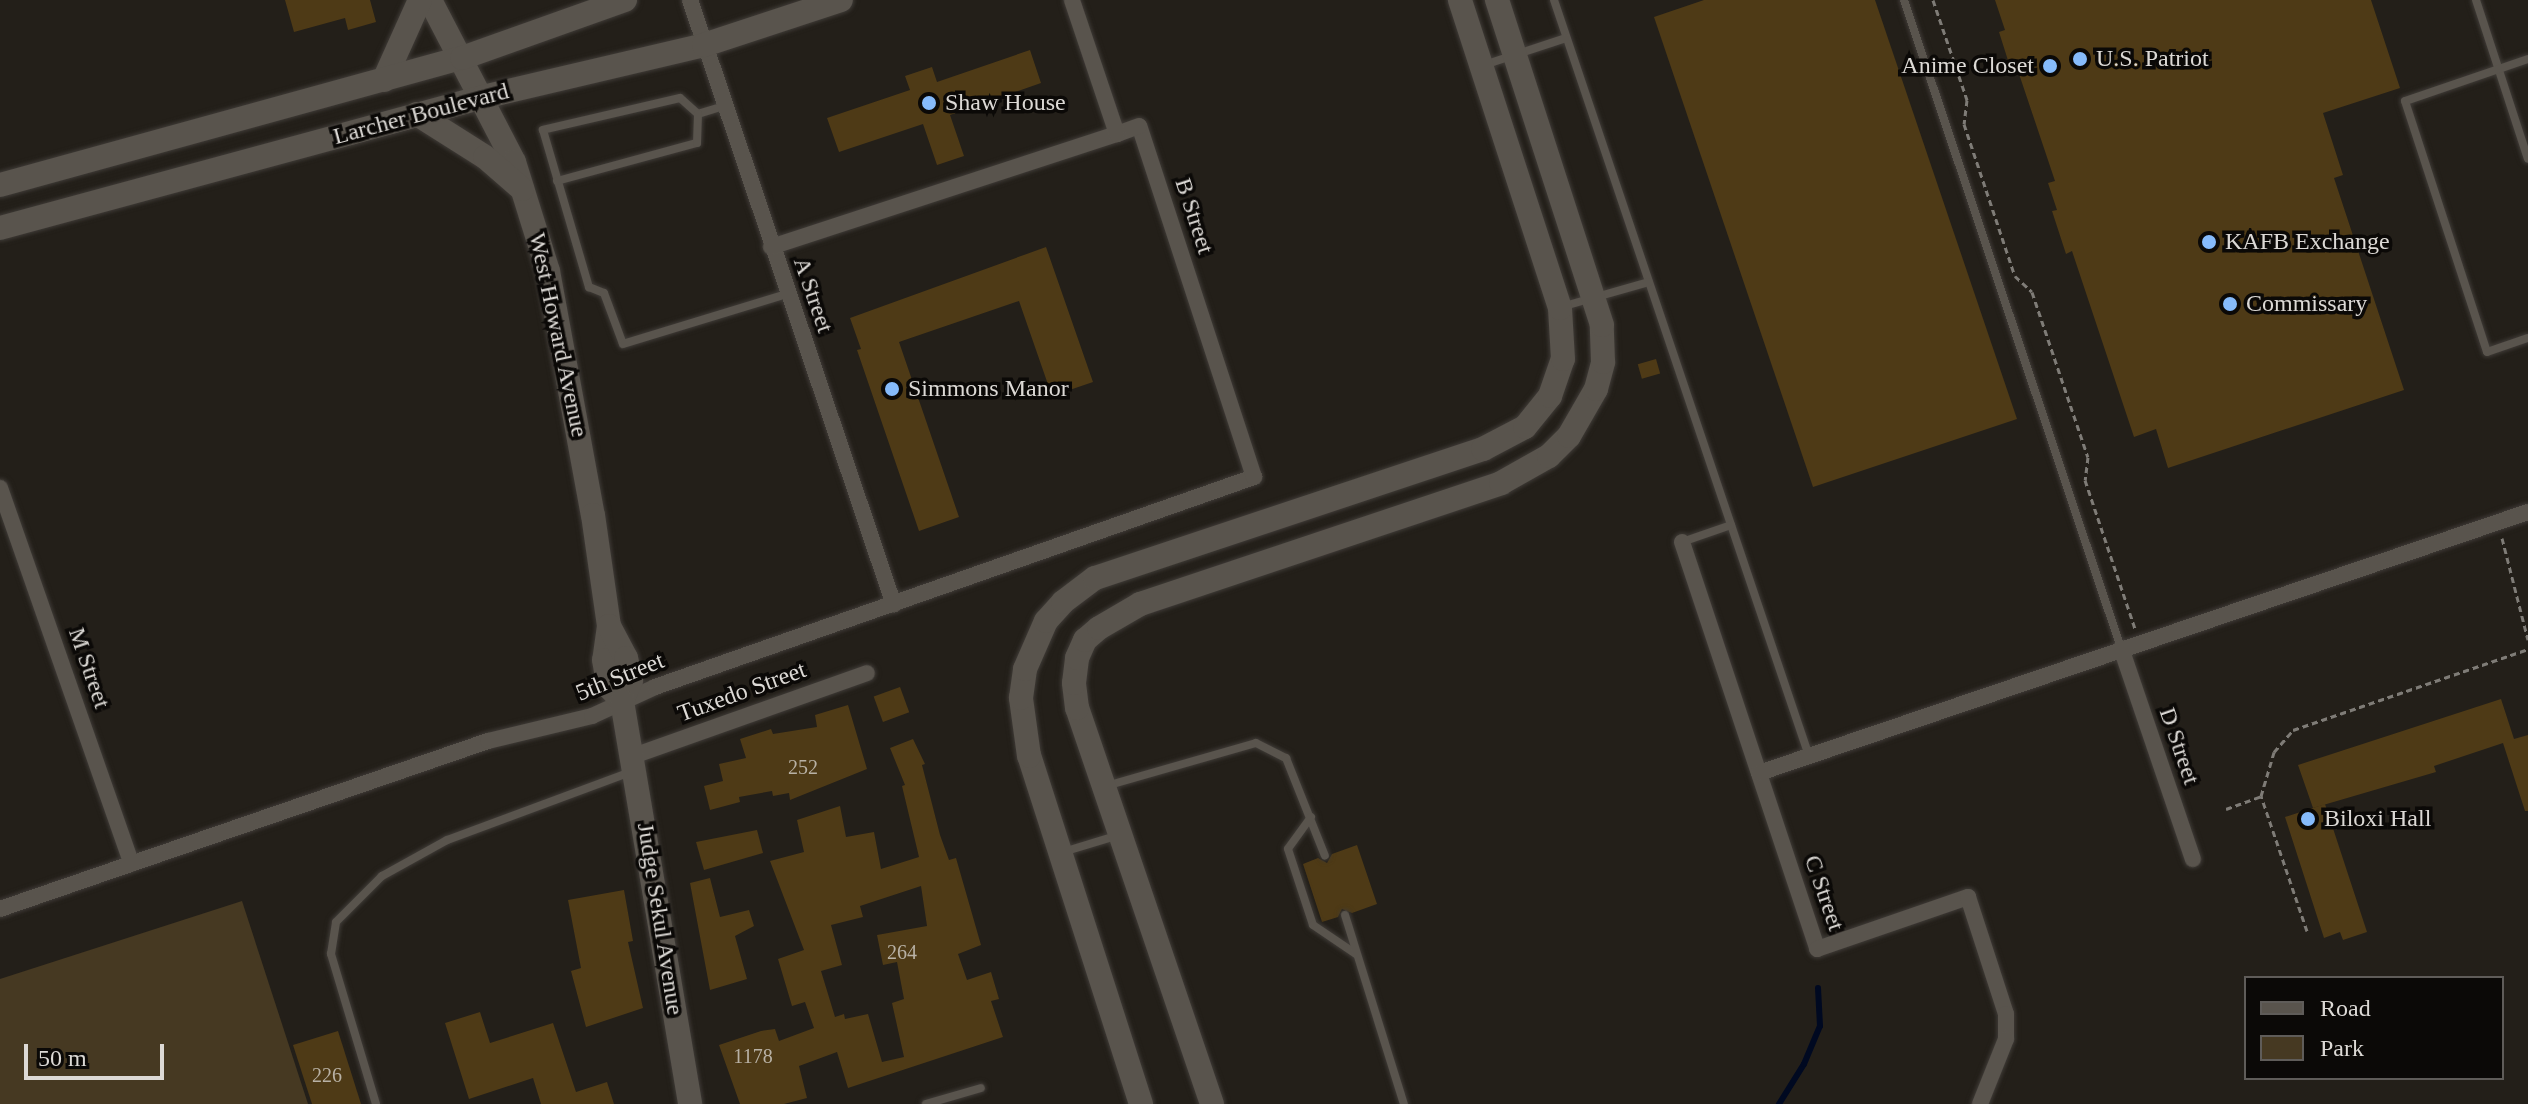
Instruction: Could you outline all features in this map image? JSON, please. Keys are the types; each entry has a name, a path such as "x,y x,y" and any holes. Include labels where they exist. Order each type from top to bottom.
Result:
{"main road":[{"path":"384,80 420,0"},
{"name":"West Howard Avenue","path":"430,0 483,97 525,191 548,271 609,626 604,660 609,687 622,701 632,754"},
{"name":"Larcher Boulevard","path":"0,185 462,58 625,0"},
{"name":"Larcher Boulevard","path":"0,228 417,114 704,45 841,0"},
{"path":"1141,1104 1029,756 1021,698 1034,645 1046,621 1063,602 1095,578 1118,567 1504,440 1525,427 1540,410 1558,380 1563,359 1560,308 1460,0"},
{"path":"1212,1104 1119,835 1075,695 1077,658 1085,640 1118,615 1140,604 1501,483 1549,456 1569,436 1596,389 1603,362 1602,325 1596,297 1497,0"},
{"path":"279,109 290,149"},
{"path":"417,114 485,157 525,191"},
{"name":"Judge Sekul Avenue","path":"632,754 690,1104"}],"street":[{"name":"A Street","path":"690,0 894,605"},
{"path":"771,247 1117,134 1072,0"},
{"name":"B Street","path":"1117,134 1139,126 1254,477"},
{"name":"5th Street","path":"0,909 488,741 554,728 592,716 622,701 1254,477"},
{"name":"M Street","path":"0,488 132,864"},
{"path":"1759,773 2528,512"},
{"name":"C Street","path":"1682,542 1817,949 1968,897 2006,1014 2006,1039 1980,1104"},
{"name":"D Street","path":"2121,648 2193,859"},
{"name":"Tuxedo Street","path":"632,754 867,673"}],"lane":[{"path":"1554,0 1809,756"},
{"path":"1904,0 2121,648"},
{"path":"2476,0 2528,159"},
{"path":"1481,66 1566,38"},
{"path":"2528,59 2405,101 2487,352 2528,338"},
{"path":"698,114 680,98 543,130 589,287 604,293 623,344 787,294"},
{"path":"698,114 724,106"},
{"path":"557,181 697,143 698,114"},
{"path":"1560,308 1649,282"},
{"path":"1682,542 1731,525"},
{"path":"1103,787 1256,743 1286,758 1325,856"},
{"path":"376,1104 331,954 336,922 382,876 447,840 632,754"},
{"path":"1311,817 1288,849 1313,925 1357,954"},
{"path":"1060,853 1119,835"},
{"path":"1345,915 1404,1104"},
{"path":"926,1104 981,1088"}],"path":[{"path":"1933,0 1967,100 1964,124 2015,276 2032,292 2088,457 2085,480 2140,642"},
{"path":"2498,523 2528,640"},
{"path":"2307,931 2261,796 2274,752 2293,730 2528,649"},
{"path":"2226,809 2261,796"}],"green space":[{"path":"242,901 308,1104 0,1104 0,979"}],"building":[{"path":"285,0 370,0 376,22 348,30 345,18 294,32"},
{"path":"1704,0 1875,0 2017,419 1813,487 1654,17"},
{"name":"KAFB Exchange","path":"1995,0 2371,0 2400,88 2323,113 2343,175 2334,178 2404,390 2168,468 2156,429 2134,437 2072,251 2066,254 2052,211 2057,210 2048,183 2055,181 2017,68 2011,70 1999,32 2005,30"},
{"name":"Shaw House","path":"1030,50 1041,83 950,115 964,156 937,165 923,124 839,152 827,118 910,90 905,76 932,67 937,82"},
{"name":"Simmons Manor","path":"1046,247 1093,382 1052,396 1019,301 899,342 959,517 919,531 857,350 861,349 850,318"},
{"path":"1656,359 1660,373 1642,379 1638,364"},
{"path":"900,687 909,712 883,722 874,697"},
{"name":"Biloxi Hall","path":"2501,699 2514,739 2528,735 2528,811 2525,811 2503,743 2434,766 2436,772 2313,808 2298,765"},
{"path":"848,705 867,769 790,800 789,793 773,796 772,791 739,797 740,802 710,810 704,786 723,781 719,764 746,758 740,739 771,729 773,734 817,727 815,715"},
{"path":"913,739 925,764 922,765 940,835 949,860 956,858 981,945 958,954 967,980 991,972 999,999 991,1001 1003,1037 848,1088 837,1052 799,1066 807,1098 784,1104 740,1104 719,1045 775,1029 779,1041 814,1028 805,1002 792,1006 778,959 804,950 770,861 804,852 797,820 840,806 846,837 874,832 881,869 919,857 902,786 905,785 890,748","holes":["921,886 927,926 877,935 883,965 897,962 904,999 892,1003 904,1057 882,1062 868,1014 845,1019 844,1014 835,1017 821,971 842,965 831,925 863,917 860,906"]},
{"path":"2325,804 2367,932 2343,940 2340,932 2324,938 2285,817"},
{"path":"757,830 763,853 704,870 696,842"},
{"path":"1357,845 1377,904 1352,913 1342,909 1338,917 1322,922 1303,864 1318,858 1327,863 1332,854"},
{"path":"710,878 720,917 749,910 754,926 735,936 747,979 710,990 690,883"},
{"path":"624,890 633,941 628,942 643,1008 586,1027 571,971 581,968 568,900"},
{"path":"480,1012 490,1043 553,1023 576,1092 607,1082 614,1104 541,1104 533,1078 469,1099 445,1023"},
{"path":"338,1031 361,1104 312,1104 293,1045"}],"waterway":[{"path":"1779,1104 1804,1064 1820,1026 1818,988"}],"place":[{"name":"U.S. Patriot","path":"2080,59"},
{"name":"Anime Closet","path":"2050,66"},
{"name":"Shaw House","path":"929,103"},
{"name":"KAFB Exchange","path":"2209,242"},
{"name":"Commissary","path":"2230,304"},
{"name":"Simmons Manor","path":"892,389"},
{"name":"Biloxi Hall","path":"2308,819"}]}
